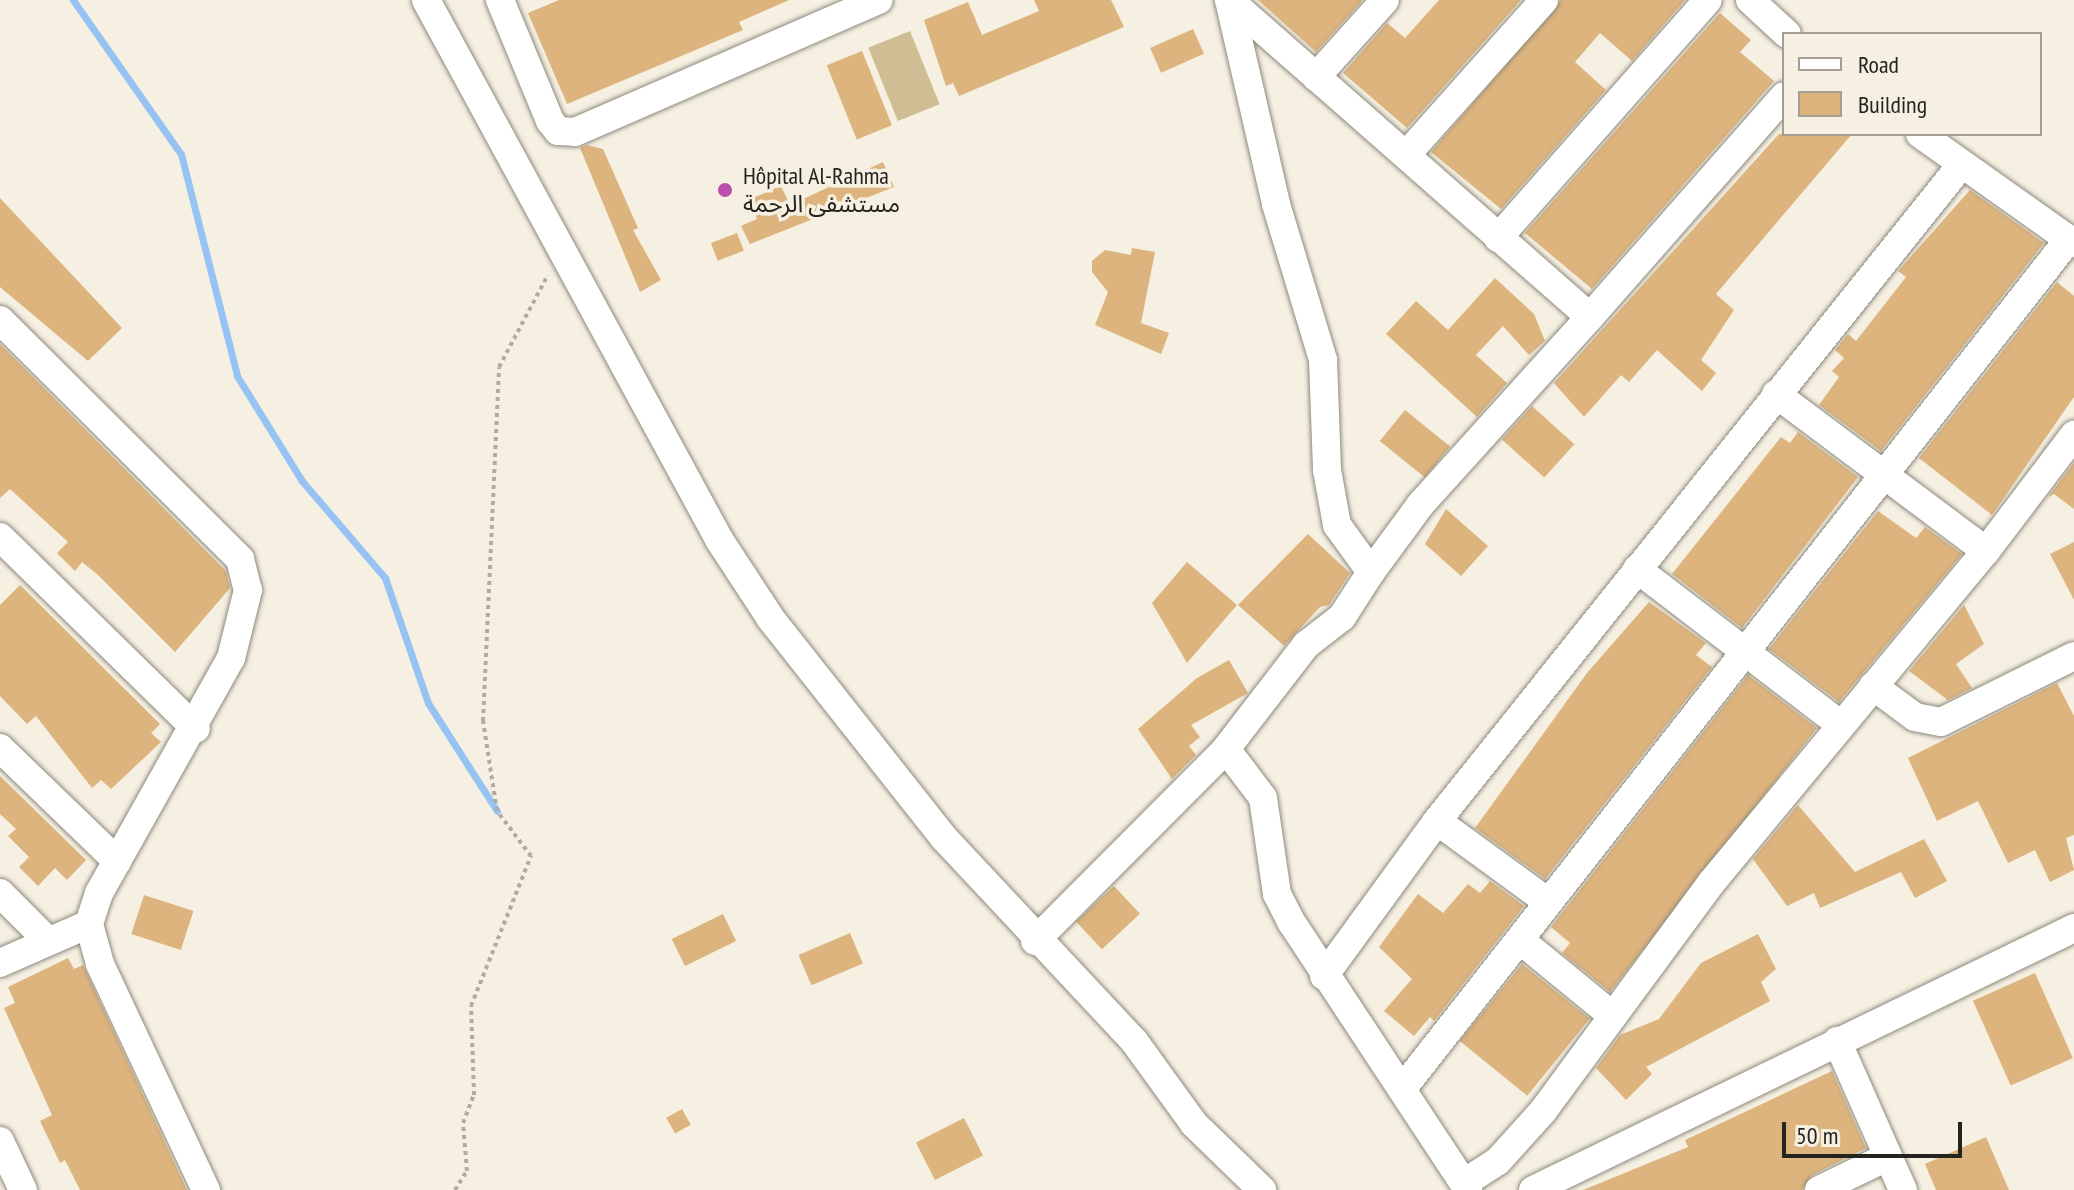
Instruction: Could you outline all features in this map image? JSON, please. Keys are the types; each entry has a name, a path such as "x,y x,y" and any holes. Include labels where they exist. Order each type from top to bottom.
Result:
{"street":[{"path":"426,0 720,541 771,619 944,838 1035,941 1134,1041 1194,1124 1262,1190"},
{"path":"500,0 550,121 558,131 575,132 878,0"},
{"path":"1229,0 1590,317"},
{"path":"1229,0 1276,204 1323,360 1327,470 1337,525 1371,572"},
{"path":"1316,77 1385,0"},
{"path":"1407,154 1544,0"},
{"path":"1498,238 1708,0"},
{"path":"1750,0 1785,32"},
{"path":"1035,941 1226,749 1306,645 1342,617 1421,504 1782,98"},
{"path":"1403,1088 2072,241 1923,136"},
{"path":"1324,976 1437,821 1961,165"},
{"path":"0,320 240,559 248,590 234,646 196,729 117,861 89,924 100,964 206,1190"},
{"path":"1776,394 1986,551"},
{"path":"1226,749 1263,798 1277,894 1324,976 1403,1088 1466,1187 1514,1144 1712,882 1986,551 2074,435"},
{"path":"0,537 196,729"},
{"path":"1637,569 1841,725"},
{"path":"1873,686 1915,717 1941,722 2074,656"},
{"path":"0,748 117,861"},
{"path":"1437,821 1548,902"},
{"path":"0,893 47,940"},
{"path":"0,963 89,924"},
{"path":"1533,1190 2074,928"},
{"path":"1520,940 1613,1016"},
{"path":"1837,1041 1903,1190"},
{"path":"3,1155 23,1190"},
{"path":"1819,1190 1887,1157"}],"path":[{"path":"455,1190 467,1171 463,1123 474,1095 471,1006 531,856 497,811 483,721 499,367 562,249"}],"shaded area":[{"path":"910,31 940,104 898,121 868,48"}],"building":[{"path":"559,0 789,0 739,22 743,30 567,104 528,13"},
{"path":"1034,0 1111,0 1124,27 959,96 953,83 946,86 924,20 968,2 982,35 1039,11"},
{"path":"1258,0 1361,0 1362,1 1316,52"},
{"path":"1439,0 1521,0 1407,128 1343,73 1387,23 1405,38"},
{"path":"1561,0 1685,0 1632,61 1600,33 1575,62 1606,90 1501,209 1431,152"},
{"path":"1720,13 1751,40 1740,52 1774,81 1592,289 1525,233"},
{"path":"1193,29 1204,54 1161,73 1150,48"},
{"path":"862,51 892,125 857,139 827,65"},
{"path":"1779,134 1850,136 1716,294 1734,310 1701,360 1716,373 1702,391 1657,350 1629,382 1621,375 1584,417 1554,383"},
{"path":"587,145 603,149 638,228 633,230 661,280 640,292 580,148"},
{"path":"883,162 894,187 750,244 741,226 757,219 748,200 781,186 790,205"},
{"path":"1970,190 2044,243 1881,451 1819,405 1839,377 1832,371 1844,358 1835,350 1848,334 1856,341 1906,277 1898,271"},
{"path":"0,198 122,328 88,361 0,287"},
{"path":"737,233 744,251 718,261 711,243"},
{"path":"1132,248 1155,252 1141,323 1169,333 1161,354 1095,325 1108,292 1092,272 1092,261 1105,250 1131,255"},
{"path":"1495,278 1534,314 1545,341 1529,355 1503,326 1476,355 1507,383 1477,417 1386,334 1416,301 1448,330"},
{"path":"2057,282 2074,296 2074,397 1992,515 1919,458"},
{"path":"0,344 226,571 230,588 175,652 82,562 75,571 57,553 68,542 10,489 0,498"},
{"path":"1532,406 1574,444 1544,478 1502,439"},
{"path":"1405,410 1450,447 1425,478 1380,441"},
{"path":"1798,432 1858,477 1742,628 1672,574 1781,437 1790,443"},
{"path":"2074,463 2074,509 2054,494 2048,497"},
{"path":"1446,509 1488,546 1461,576 1425,544"},
{"path":"1878,511 1916,538 1925,527 1962,554 1839,702 1769,649"},
{"path":"1308,534 1350,573 1329,605 1320,607 1284,646 1238,605"},
{"path":"2074,542 2074,600 2050,554"},
{"path":"1187,562 1237,605 1187,663 1152,603"},
{"path":"20,585 160,724 151,733 161,742 111,789 101,780 92,788 36,716 27,724 0,696 0,605"},
{"path":"1649,602 1706,643 1696,655 1712,667 1545,879 1475,828 1587,673"},
{"path":"1964,605 1984,644 1956,664 1972,688 1948,700 1909,671"},
{"path":"1229,660 1248,693 1191,725 1200,737 1189,746 1196,755 1172,779 1138,729 1197,678"},
{"path":"1748,675 1817,728 1610,992 1562,953 1570,943 1551,927"},
{"path":"2057,683 2074,716 2074,835 2066,838 2074,870 2050,882 2035,850 2008,863 1978,801 1937,821 1908,758"},
{"path":"0,776 86,860 67,880 55,868 38,886 19,867 29,857 8,836 16,829 0,814"},
{"path":"1798,805 1855,872 1924,839 1947,881 1915,898 1901,872 1820,908 1814,893 1787,906 1753,859"},
{"path":"1490,881 1524,906 1434,1021 1430,1017 1414,1036 1384,1011 1412,979 1379,947 1418,894 1443,913 1468,884 1480,893"},
{"path":"1114,886 1140,914 1102,949 1076,921"},
{"path":"144,895 193,911 181,950 131,934"},
{"path":"723,914 736,941 685,966 672,939"},
{"path":"850,933 863,963 811,985 798,955"},
{"path":"1758,934 1776,969 1761,982 1770,1001 1646,1067 1652,1074 1626,1100 1596,1068 1620,1035 1659,1019 1701,963"},
{"path":"68,958 74,969 83,965 187,1190 80,1190 65,1160 60,1163 40,1121 52,1115 4,1008 15,1003 8,987"},
{"path":"1522,964 1590,1019 1527,1096 1460,1041"},
{"path":"2035,973 2073,1058 2011,1086 1973,1001"},
{"path":"1832,1071 1866,1148 1812,1175 1802,1190 1583,1190 1688,1147 1685,1140"},
{"path":"682,1109 691,1125 675,1133 666,1118"},
{"path":"964,1118 983,1155 935,1180 916,1143"},
{"path":"1986,1137 2009,1190 1936,1190 1925,1164"}],"waterway":[{"path":"73,0 181,154 237,376 302,481 385,578 428,703 497,811"}],"place":[{"name":"Hôpital Al-Rahma مستشفى الرحمة","path":"725,190"}]}
